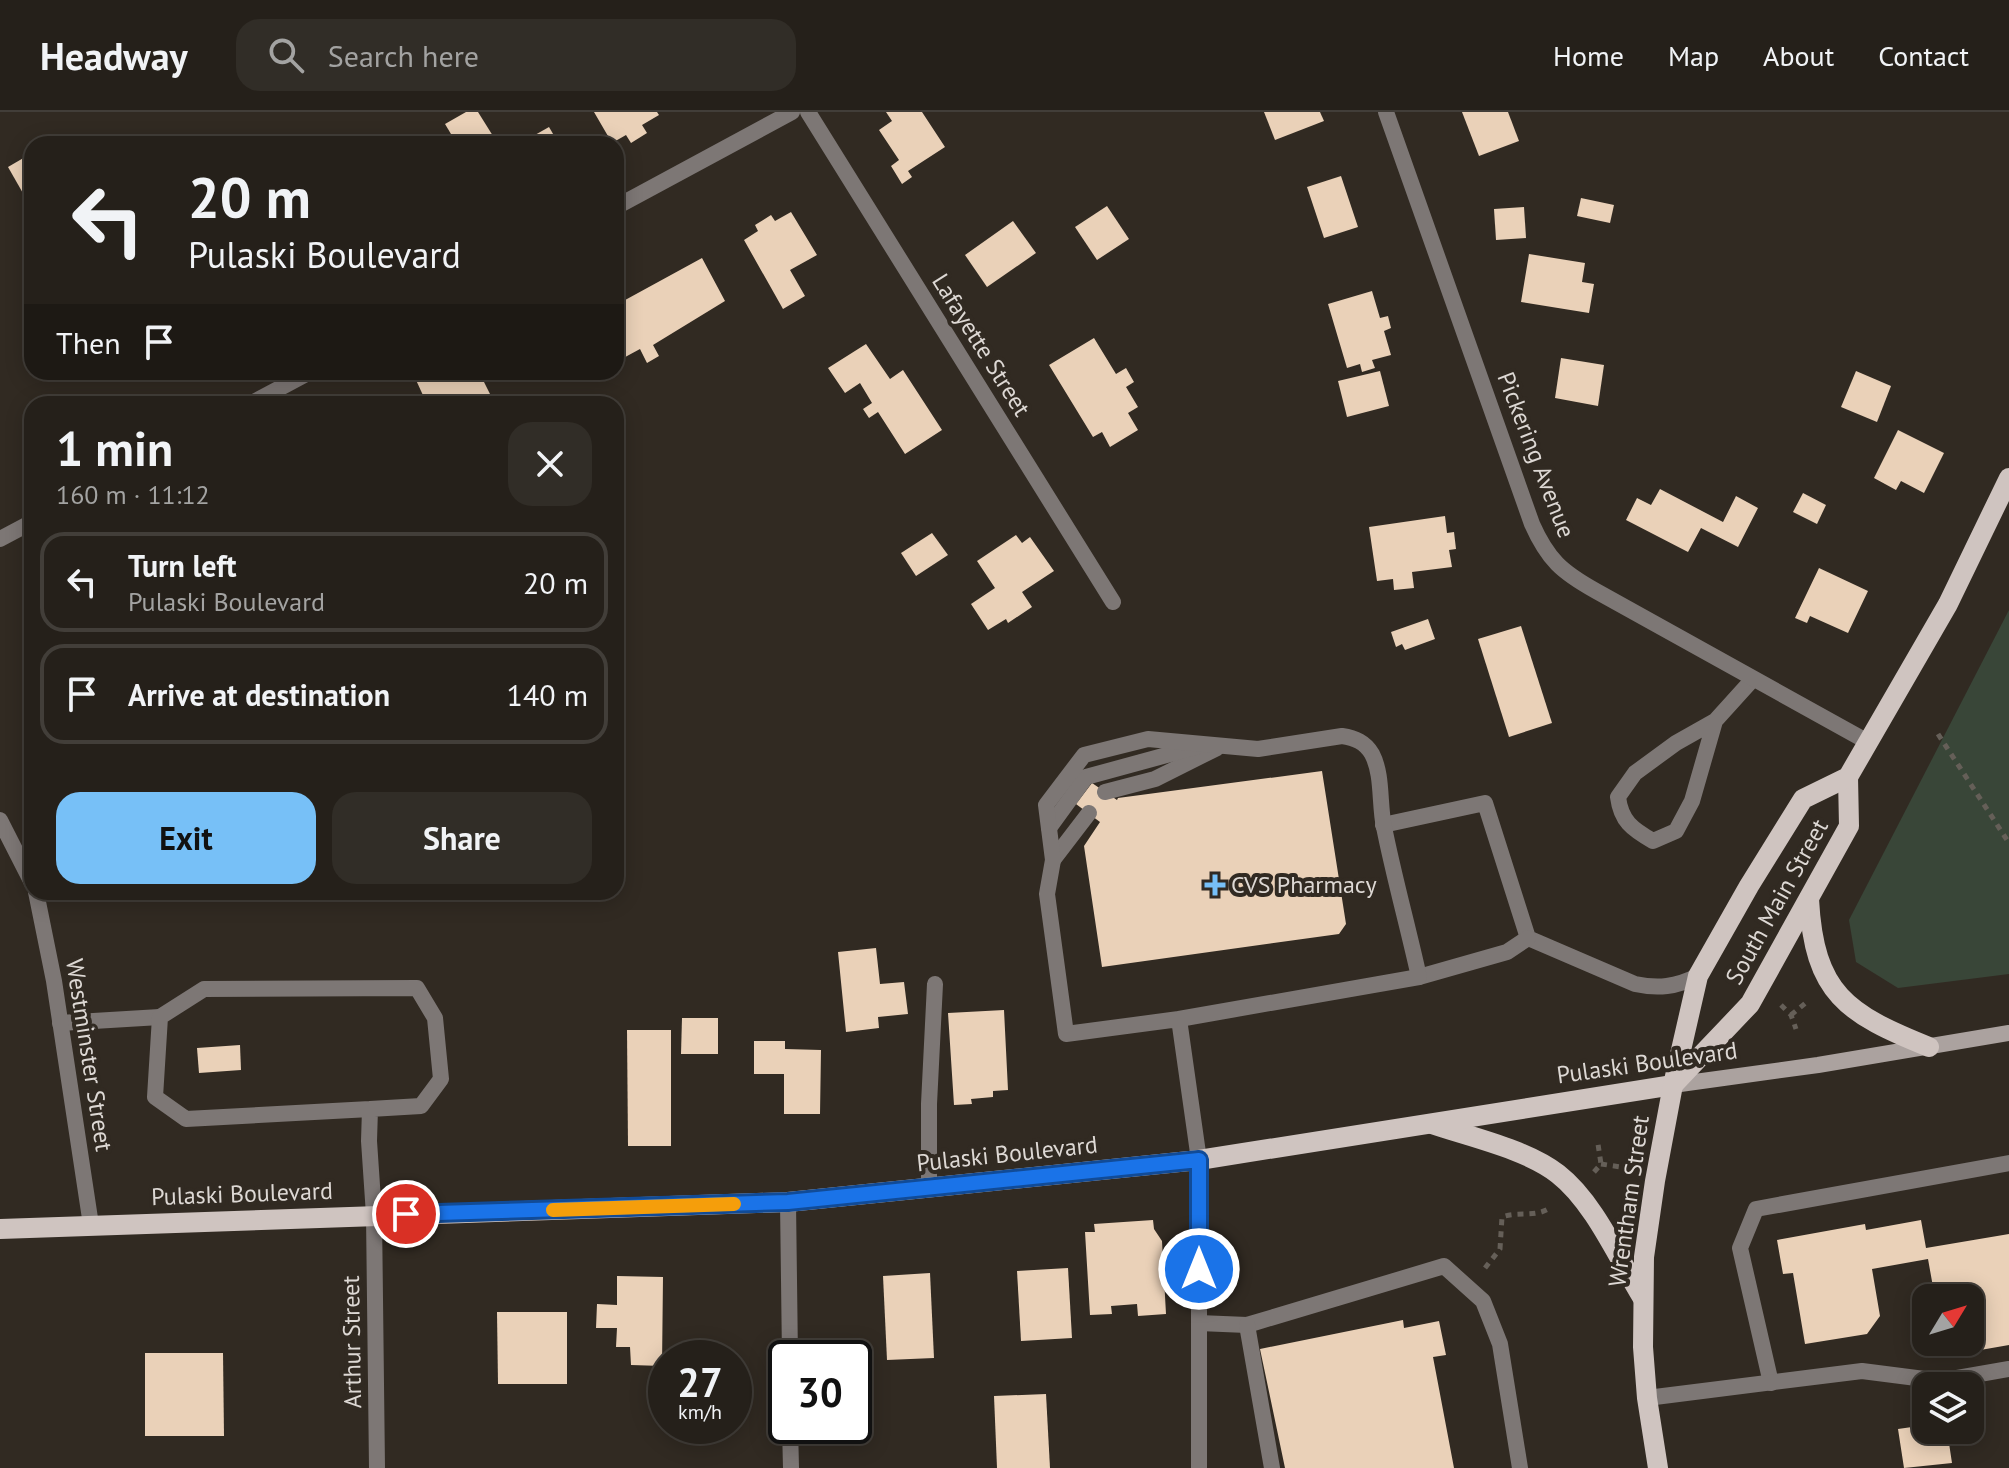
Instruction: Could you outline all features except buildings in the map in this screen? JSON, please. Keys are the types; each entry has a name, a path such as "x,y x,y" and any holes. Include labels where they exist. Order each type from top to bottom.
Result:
{"main road":[{"path":"1848,777 1948,604 2009,478"},
{"name":"South Main Street","path":"1848,777 1849,826 1750,1004 1673,1085 1698,976 1749,886 1803,799 1848,777"},
{"path":"1809,899 1811,936 1817,958 1839,996 1868,1019 1929,1047"},
{"name":"Pulaski Boulevard","path":"0,1229 788,1202 1199,1160 2009,1033"},
{"name":"Wrentham Street","path":"1658,1468 1647,1398 1642,1297 1649,1217 1673,1085"},
{"path":"1428,1123 1515,1152 1559,1175 1590,1210 1642,1297"}],"street":[{"path":"624,203 792,112"},
{"name":"Lafayette Street","path":"808,112 1113,602"},
{"name":"Pickering Avenue","path":"1386,112 1542,546 1555,565 1868,742"},
{"path":"265,396 295,380"},
{"path":"0,539 24,526"},
{"path":"1715,721 1692,801 1676,831 1653,841 1630,828 1620,812 1618,797 1635,773 1676,743 1715,721 1753,679"},
{"path":"1419,977 1383,825 1373,755 1365,744 1353,737 1258,749 1148,739 1084,755 1046,805 1053,860 1047,894 1066,1034 1179,1019 1419,977 1507,952 1528,938"},
{"path":"1105,792 1155,779 1214,745"},
{"path":"1383,825 1485,803 1528,938 1651,988 1667,987 1698,976"},
{"path":"1053,860 1089,813"},
{"path":"0,820 24,867"},
{"name":"Westminster Street","path":"37,900 91,1225"},
{"path":"929,1188 929,1104 935,984"},
{"path":"60,1023 160,1017 204,989 417,988 435,1018 441,1079 421,1106 186,1119 155,1097 160,1017"},
{"path":"1179,1019 1199,1160 1199,1468"},
{"name":"Arthur Street","path":"370,1109 377,1468"},
{"path":"1771,1383 1740,1248 1756,1209 2009,1163"},
{"path":"788,1202 790,1340"},
{"path":"1199,1323 1247,1325 1444,1266 1483,1301 1500,1344 1520,1468"},
{"path":"1247,1325 1272,1468"},
{"path":"1647,1398 1862,1371 1940,1381 2009,1369"},
{"path":"790,1444 791,1468"}],"path":[{"path":"1938,734 2009,843"},
{"path":"1791,1015 1809,1000"},
{"path":"1777,1002 1791,1015 1796,1029"},
{"path":"1593,1175 1601,1164 1598,1144"},
{"path":"1601,1164 1621,1167"},
{"path":"1468,1288 1500,1249 1502,1217 1540,1214 1550,1208"}],"green space":[{"path":"2009,610 2009,974 1898,988 1856,962 1849,920"}],"slow traffic":[{"path":"553,1210 734,1204"}],"place":[{"name":"CVS Pharmacy","path":"1215,885"}],"route":[{"path":"406,1214 788,1202 1199,1160 1199,1269"}]}
